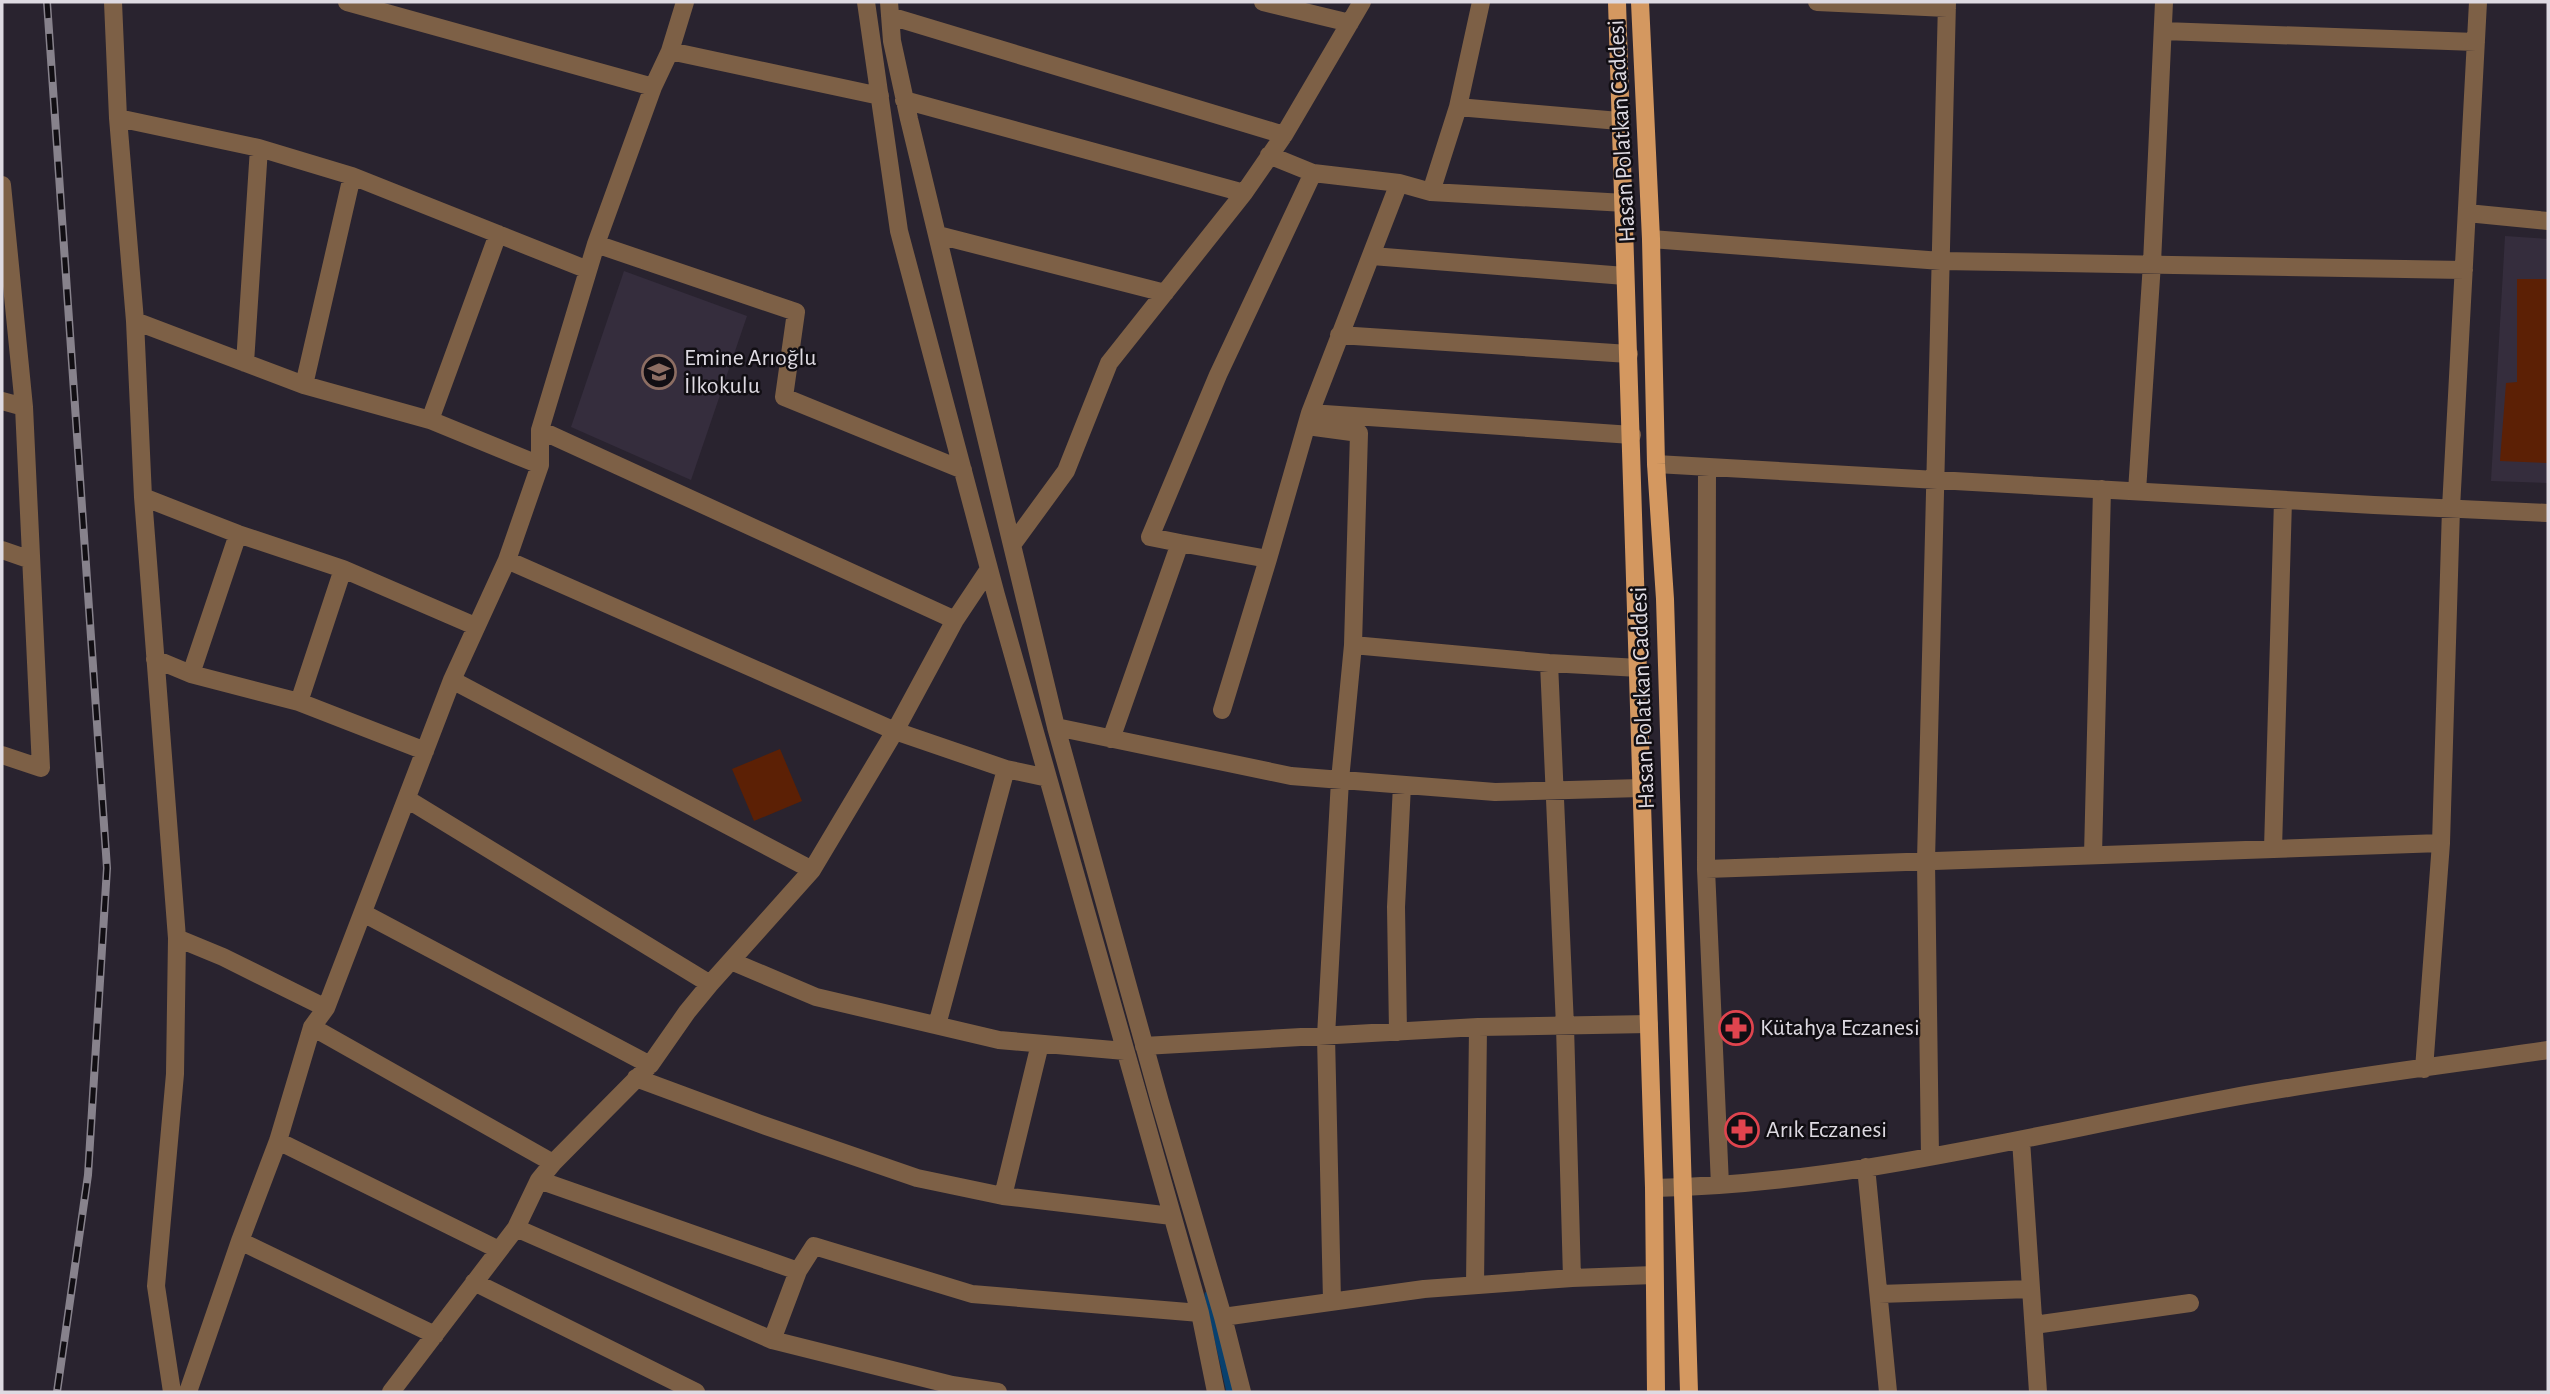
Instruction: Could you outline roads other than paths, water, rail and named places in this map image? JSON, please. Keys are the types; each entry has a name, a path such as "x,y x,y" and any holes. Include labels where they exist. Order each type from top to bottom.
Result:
{"main road":[{"name":"Hasan Polatkan Caddesi","path":"1616,2 1619,121 1625,203 1625,276 1654,1188 1656,1392"},
{"name":"Hasan Polatkan Caddesi","path":"1640,2 1651,239 1656,464 1665,599 1689,1392"}],"street":[{"path":"113,2 118,118 135,321 155,659 177,938 174,1074 156,1286 172,1392"},
{"path":"347,2 653,87"},
{"path":"188,1392 278,1141 312,1027 326,1008 452,680 507,560 540,465 541,430 596,244 653,87 670,51 685,2"},
{"path":"866,2 898,231 989,569 1200,1313 1216,1392"},
{"path":"1263,2 1350,23"},
{"path":"1012,545 1066,471 1109,363 1244,193 1284,135 1362,2"},
{"path":"1431,192 1458,107 1481,2"},
{"path":"1817,2 1947,5 1926,861 1930,1156"},
{"path":"2137,491 2152,263 2164,2"},
{"path":"2424,1069 2441,843 2451,508 2478,2"},
{"path":"1242,1392 1056,727 904,100 892,41 890,9 1284,135"},
{"path":"2163,31 2476,42"},
{"path":"670,51 880,96"},
{"path":"904,100 1244,193"},
{"path":"1458,107 1619,121"},
{"path":"118,118 260,148 352,176 588,271"},
{"path":"245,363 260,148"},
{"path":"1269,155 1313,173 1399,183 1431,192 1625,203"},
{"path":"1269,559 1150,537 1218,375 1313,173"},
{"path":"304,385 352,176"},
{"path":"1222,710 1269,559 1308,420 1399,183"},
{"path":"2,185 24,407 41,768 2,755"},
{"path":"2467,213 2548,220"},
{"path":"430,420 498,234"},
{"path":"938,235 1165,293"},
{"path":"1651,239 1941,261 2464,271"},
{"path":"596,244 796,312 784,397 963,470"},
{"path":"1372,256 1625,276"},
{"path":"135,321 304,385 430,420 540,465"},
{"path":"1339,335 1629,354"},
{"path":"2,401 24,407"},
{"path":"1308,420 1632,435"},
{"path":"1308,420 1359,433 1353,645 1340,780 1326,1036 1332,1301"},
{"path":"541,430 956,620"},
{"path":"1656,464 2548,513"},
{"path":"1707,467 1706,869 1720,1185"},
{"path":"2093,855 2102,489"},
{"path":"144,497 239,534 343,569 475,626"},
{"path":"2273,849 2283,500"},
{"path":"191,674 239,534"},
{"path":"1111,739 1180,543"},
{"path":"2,550 31,560"},
{"path":"507,560 895,731 1006,769 1048,778"},
{"path":"299,702 343,569"},
{"path":"391,1392 516,1228 539,1180 650,1065 710,984 812,870 895,731 956,620 989,569"},
{"path":"1353,645 1549,663 1639,668"},
{"path":"155,659 191,674 299,702 425,751"},
{"path":"1549,663 1565,1026 1572,1278"},
{"path":"452,680 812,870"},
{"path":"1056,727 1290,776 1495,792 1641,788"},
{"path":"937,1025 1006,769"},
{"path":"1398,1032 1396,907 1402,785"},
{"path":"407,799 710,984"},
{"path":"1706,869 2441,843"},
{"path":"363,913 650,1065"},
{"path":"177,938 223,957 326,1008"},
{"path":"731,961 816,997 999,1040 1125,1051"},
{"path":"1144,1046 1478,1027 1649,1024"},
{"path":"312,1027 553,1163"},
{"path":"1475,1285 1478,1027"},
{"path":"1003,1196 1040,1044"},
{"path":"1654,1188 1720,1185 1866,1167 2021,1140 2226,1098 2548,1051"},
{"path":"636,1078 918,1178 1003,1196 1172,1216"},
{"path":"2021,1140 2038,1392"},
{"path":"278,1141 499,1250"},
{"path":"1866,1167 1888,1392"},
{"path":"539,1180 798,1271"},
{"path":"516,1228 772,1340 952,1385 998,1392"},
{"path":"240,1241 435,1335"},
{"path":"772,1340 798,1271 814,1246 972,1294 1200,1313"},
{"path":"1223,1317 1332,1301 1475,1285 1654,1275"},
{"path":"474,1282 695,1392"},
{"path":"1879,1294 2031,1289"},
{"path":"2034,1325 2190,1303"}],"waterway":[{"path":"1208,1295 1230,1392"}],"railway":[{"path":"47,2 107,868 88,1175 57,1392"}],"place":[{"name":"Emine Arıoğlu İlkokulu","path":"659,372"},
{"name":"Kütahya Eczanesi","path":"1736,1028"},
{"name":"Arık Eczanesi","path":"1742,1130"}]}
